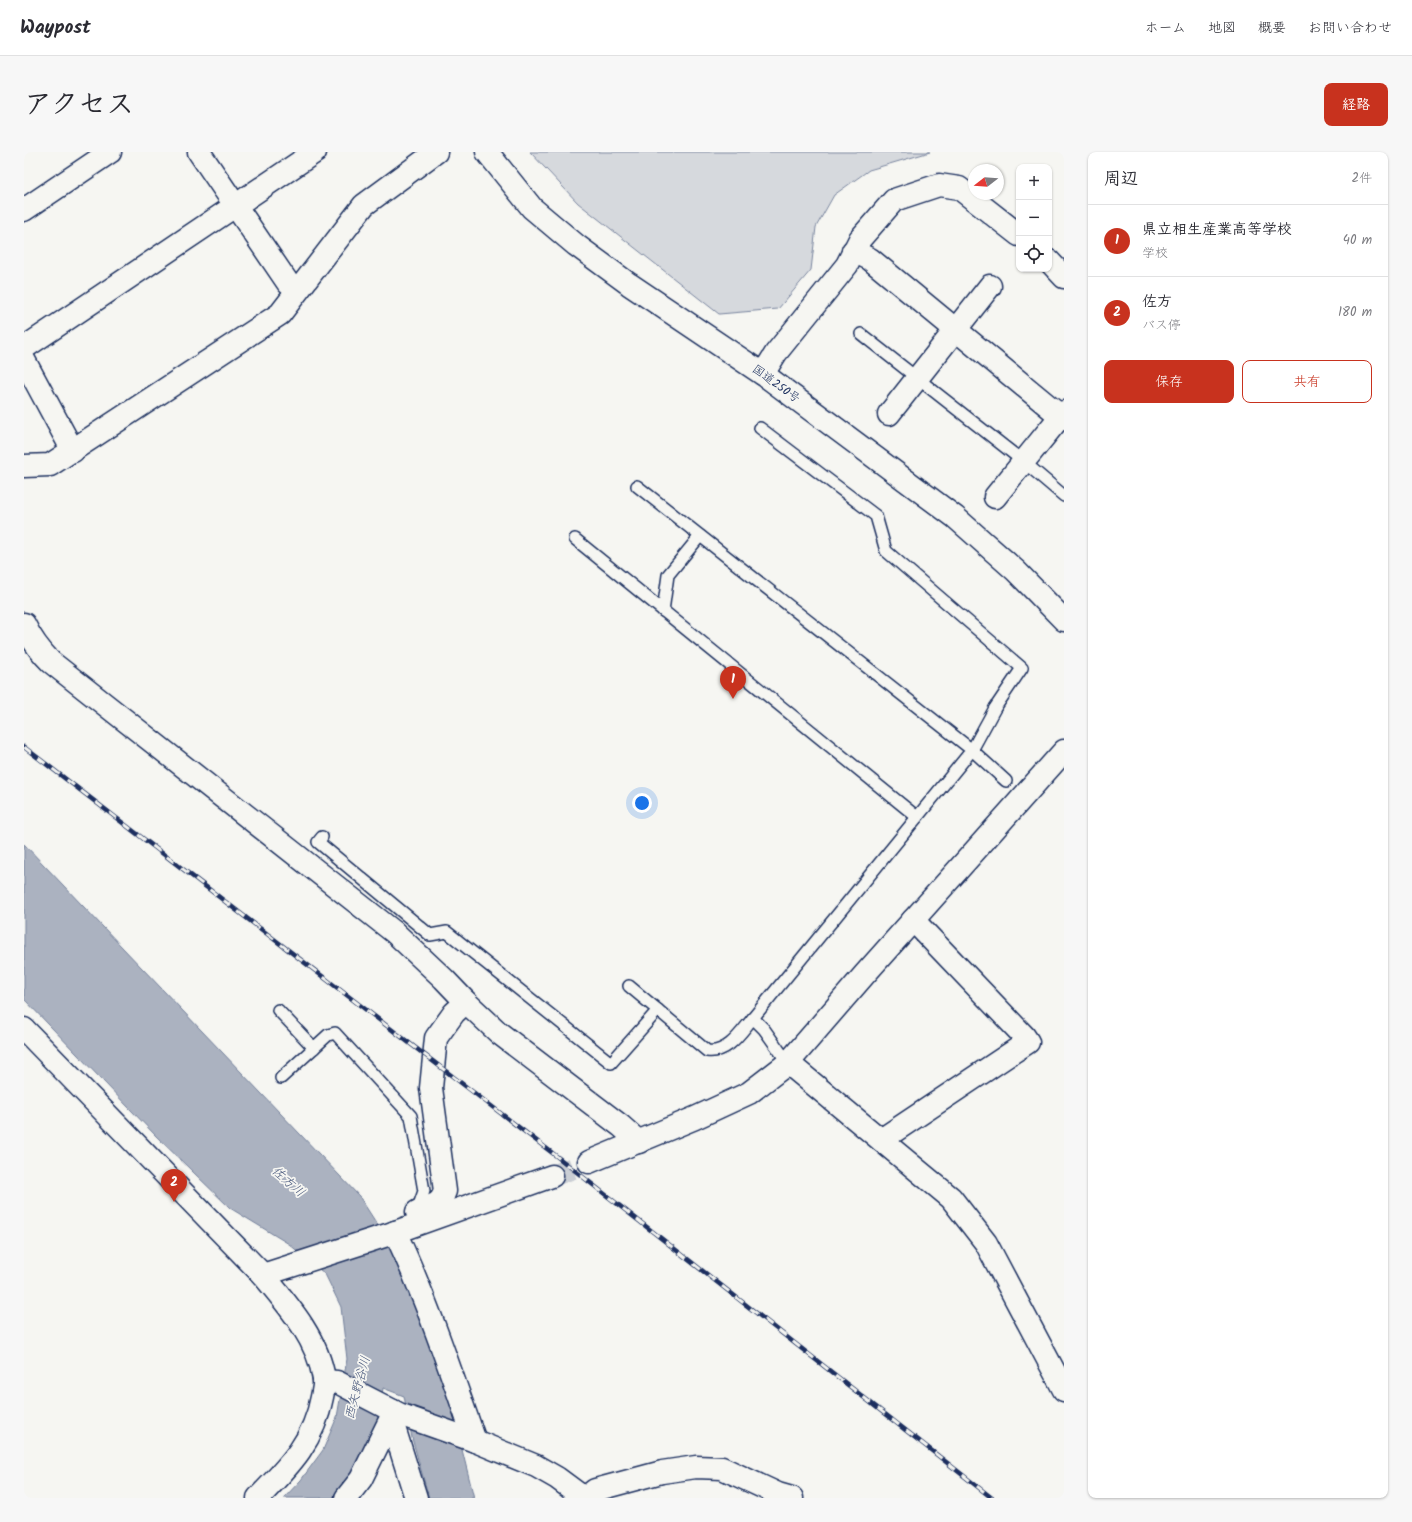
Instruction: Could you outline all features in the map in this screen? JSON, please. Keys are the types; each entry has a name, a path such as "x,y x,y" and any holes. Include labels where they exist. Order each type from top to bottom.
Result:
{"main road":[{"path":"24,210 110,152"},
{"path":"199,152 288,283 297,290"},
{"path":"24,348 315,152"},
{"path":"24,466 50,465 280,314 364,205 436,152"},
{"name":"国道250号","path":"487,152 532,208 576,245 629,284 763,374 955,517 1016,571 1064,620"},
{"path":"763,374 776,353 847,265 860,239 894,200 939,185 959,188 1016,233"},
{"path":"853,251 870,259 1063,416 994,497"},
{"path":"1052,264 1064,277"},
{"path":"889,414 990,286"},
{"path":"24,360 73,451"},
{"path":"24,624 38,650 51,662 394,932 499,1033 621,1126 639,1142"},
{"path":"589,1162 639,1142 749,1093 788,1063 1064,751"},
{"path":"881,1140 1028,1042 1024,1036 913,920"},
{"path":"402,1226 442,1200 445,1191 431,1088 436,1038 454,1013 466,1002"},
{"path":"24,1029 271,1272 285,1301 303,1327 331,1381 392,1413 472,1440 536,1466 557,1478 584,1498 595,1490 662,1472 696,1467 722,1468 778,1494 792,1498"},
{"path":"788,1063 952,1198 986,1244 1064,1390"},
{"path":"271,1272 552,1176"},
{"path":"402,1226 408,1259 435,1325 472,1440"},
{"path":"258,1498 279,1476 305,1444 315,1424 331,1381"},
{"path":"346,1498 361,1479 392,1413"},
{"path":"392,1413 416,1498"}],"lane":[{"path":"861,334 1024,462 1064,496"},
{"path":"629,986 708,1051 716,1052 732,1043 972,750 995,708 1022,668 886,551 876,516 760,428"},
{"path":"637,486 972,750 1006,781"},
{"path":"663,610 668,575 700,536"},
{"path":"575,539 917,817"},
{"path":"322,836 318,842 430,935 447,932 611,1063 658,1010"},
{"path":"278,1010 314,1048"},
{"path":"754,1018 764,1029 788,1063"},
{"path":"281,1078 328,1035 335,1033 411,1116 424,1191 402,1226"}],"shaded area":[{"path":"530,152 930,152 869,170 834,195 816,227 811,270 778,309 719,314 578,203"}],"water":[{"path":"24,844 359,1196 391,1246 440,1361 474,1498 429,1498 412,1438 404,1396 383,1388 378,1424 359,1463 336,1498 284,1498 301,1480 323,1450 337,1417 347,1359 341,1307 325,1274 289,1244 230,1208 156,1136 24,999"}],"tunnel":[{"path":"552,1176 589,1162"}],"railway":[{"path":"24,747 555,1155 992,1498"}],"place":[{"name":"県立相生産業高等学校","path":"733,699"},
{"name":"佐方","path":"174,1202"}],"water label":[{"name":"佐方川","path":"288,1182"},
{"name":"西矢野谷川","path":"358,1388"}]}
